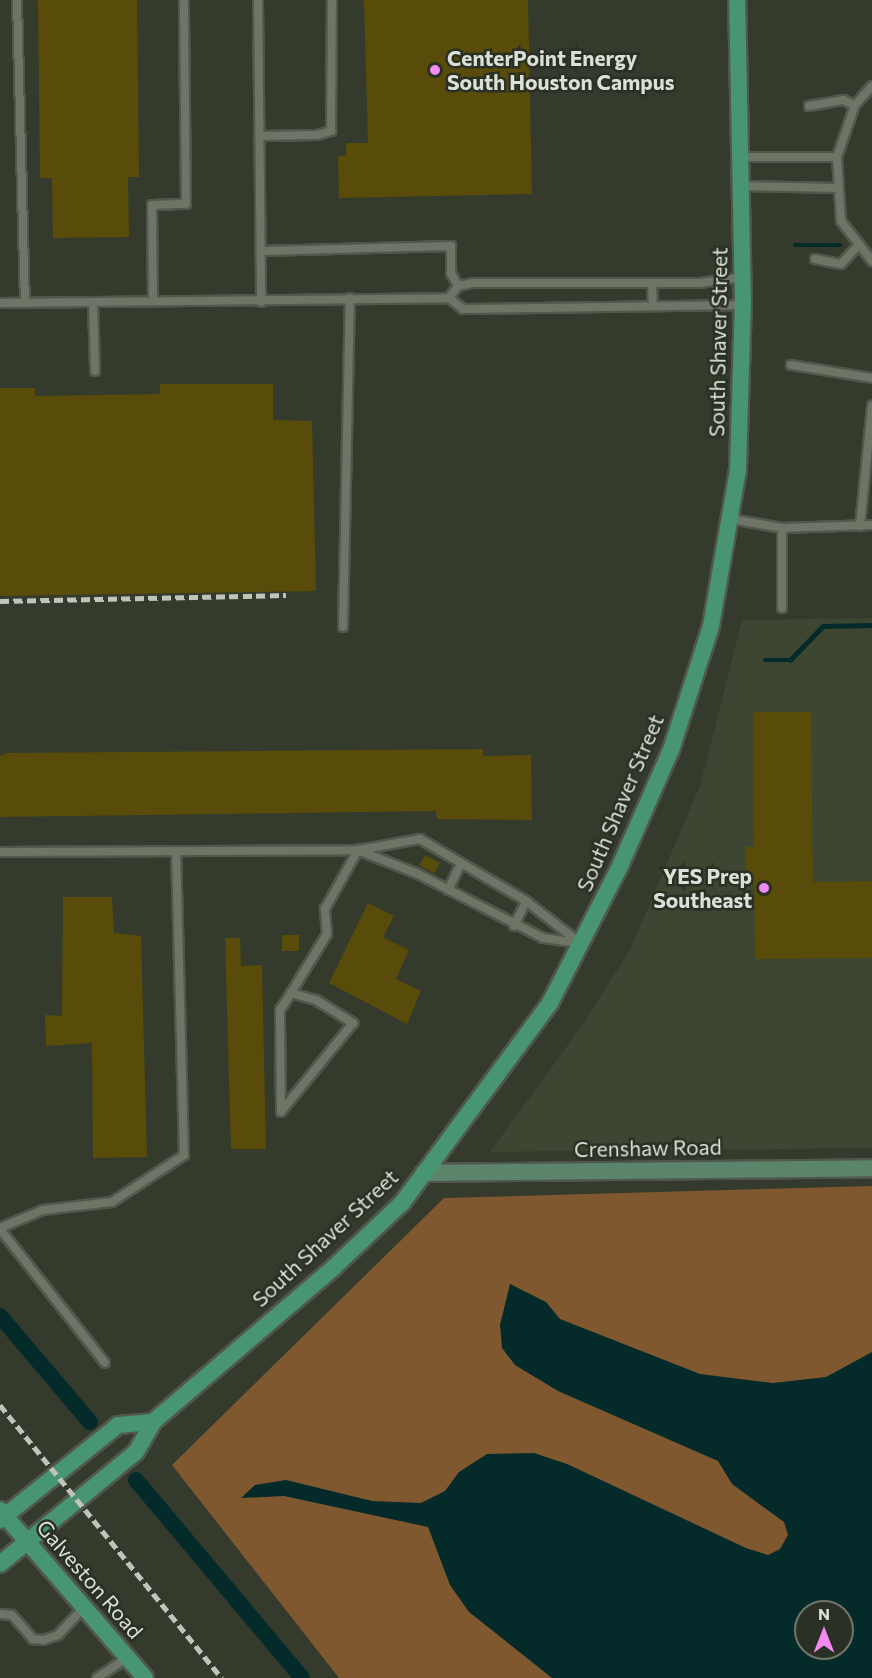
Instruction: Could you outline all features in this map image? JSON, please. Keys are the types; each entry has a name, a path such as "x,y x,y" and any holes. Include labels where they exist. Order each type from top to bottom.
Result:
{"main road":[{"name":"South Shaver Street","path":"0,1564 136,1452 153,1422 333,1268 402,1203 550,1003 581,944 671,750 711,626 731,519 738,469 743,305 737,0"},
{"name":"Crenshaw Road","path":"424,1173 872,1168"},
{"path":"2,1515 118,1425 153,1422"},
{"name":"Galveston Road","path":"2,1515 83,1608 94,1614 145,1678"}],"lane":[{"path":"17,0 25,303"},
{"path":"153,301 152,205 186,204 184,0"},
{"path":"258,0 261,302"},
{"path":"260,136 317,135 331,131 332,0"},
{"path":"872,86 855,105 837,157 841,221 858,246 872,261"},
{"path":"809,106 843,100 855,105"},
{"path":"741,157 837,157"},
{"path":"742,186 838,188"},
{"path":"261,251 451,246 451,273 458,286"},
{"path":"815,259 841,264 858,246"},
{"path":"458,286 652,284 743,277"},
{"path":"652,284 653,306"},
{"path":"449,298 458,286"},
{"path":"0,303 261,302 350,298 449,298 463,309 743,305"},
{"path":"343,627 350,298"},
{"path":"93,302 95,371"},
{"path":"791,366 872,378"},
{"path":"860,526 872,406"},
{"path":"731,519 782,528 872,525"},
{"path":"782,528 782,608"},
{"path":"0,852 358,850 420,839 460,865 526,901 581,944"},
{"path":"358,850 418,874 514,926 543,938 581,944"},
{"path":"291,993 316,1000 353,1023 281,1112 280,1010 327,934 325,909 358,850"},
{"path":"105,1363 0,1229 43,1210 112,1203 184,1155 176,852"},
{"path":"448,890 460,865"},
{"path":"514,926 526,901"},
{"path":"0,1614 12,1615 33,1639 43,1640 58,1635 83,1608"},
{"path":"97,1678 128,1656"}],"shaded area":[{"name":"YES Prep Southeast","path":"872,618 872,1148 490,1152 581,1027 631,948 700,786 742,620"},
{"path":"872,1186 872,1678 339,1678 172,1465 444,1198"}],"water":[{"path":"510,1284 546,1302 560,1319 700,1374 773,1383 826,1377 872,1352 872,1678 552,1678 469,1612 450,1585 428,1527 284,1496 241,1498 255,1485 286,1480 372,1501 421,1503 445,1491 459,1472 487,1454 534,1453 567,1464 746,1548 768,1555 780,1549 788,1535 784,1522 732,1484 718,1461 558,1391 515,1365 502,1348 500,1325"}],"building":[{"path":"38,0 137,0 139,177 128,177 129,237 53,238 52,178 40,178"},
{"path":"364,0 528,0 532,194 339,198 338,156 346,156 346,143 368,143"},
{"path":"160,384 273,384 273,420 312,421 316,591 0,596 0,388 35,388 35,396 160,394"},
{"path":"753,712 811,712 813,882 872,881 872,958 755,959 754,882 746,882 745,847 754,847"},
{"path":"483,749 483,756 531,755 532,820 437,819 436,811 0,817 0,756 6,753"},
{"path":"425,855 440,863 434,874 419,866"},
{"path":"63,897 112,897 114,933 141,936 147,1157 93,1158 92,1043 46,1046 45,1015 62,1016"},
{"path":"368,903 394,916 383,937 409,950 396,979 421,991 407,1024 329,983"},
{"path":"282,935 299,935 299,951 282,951"},
{"path":"225,938 240,938 241,966 262,965 266,1149 231,1149"}],"waterway":[{"path":"795,245 840,245"},
{"path":"765,660 790,660 823,626 872,625"},
{"path":"0,1316 90,1422"},
{"path":"136,1480 302,1678"}],"railway":[{"path":"0,601 286,595"},
{"path":"0,1405 222,1678"}],"place":[{"name":"CenterPoint Energy South Houston Campus","path":"435,70"},
{"name":"YES Prep Southeast","path":"764,888"}]}
